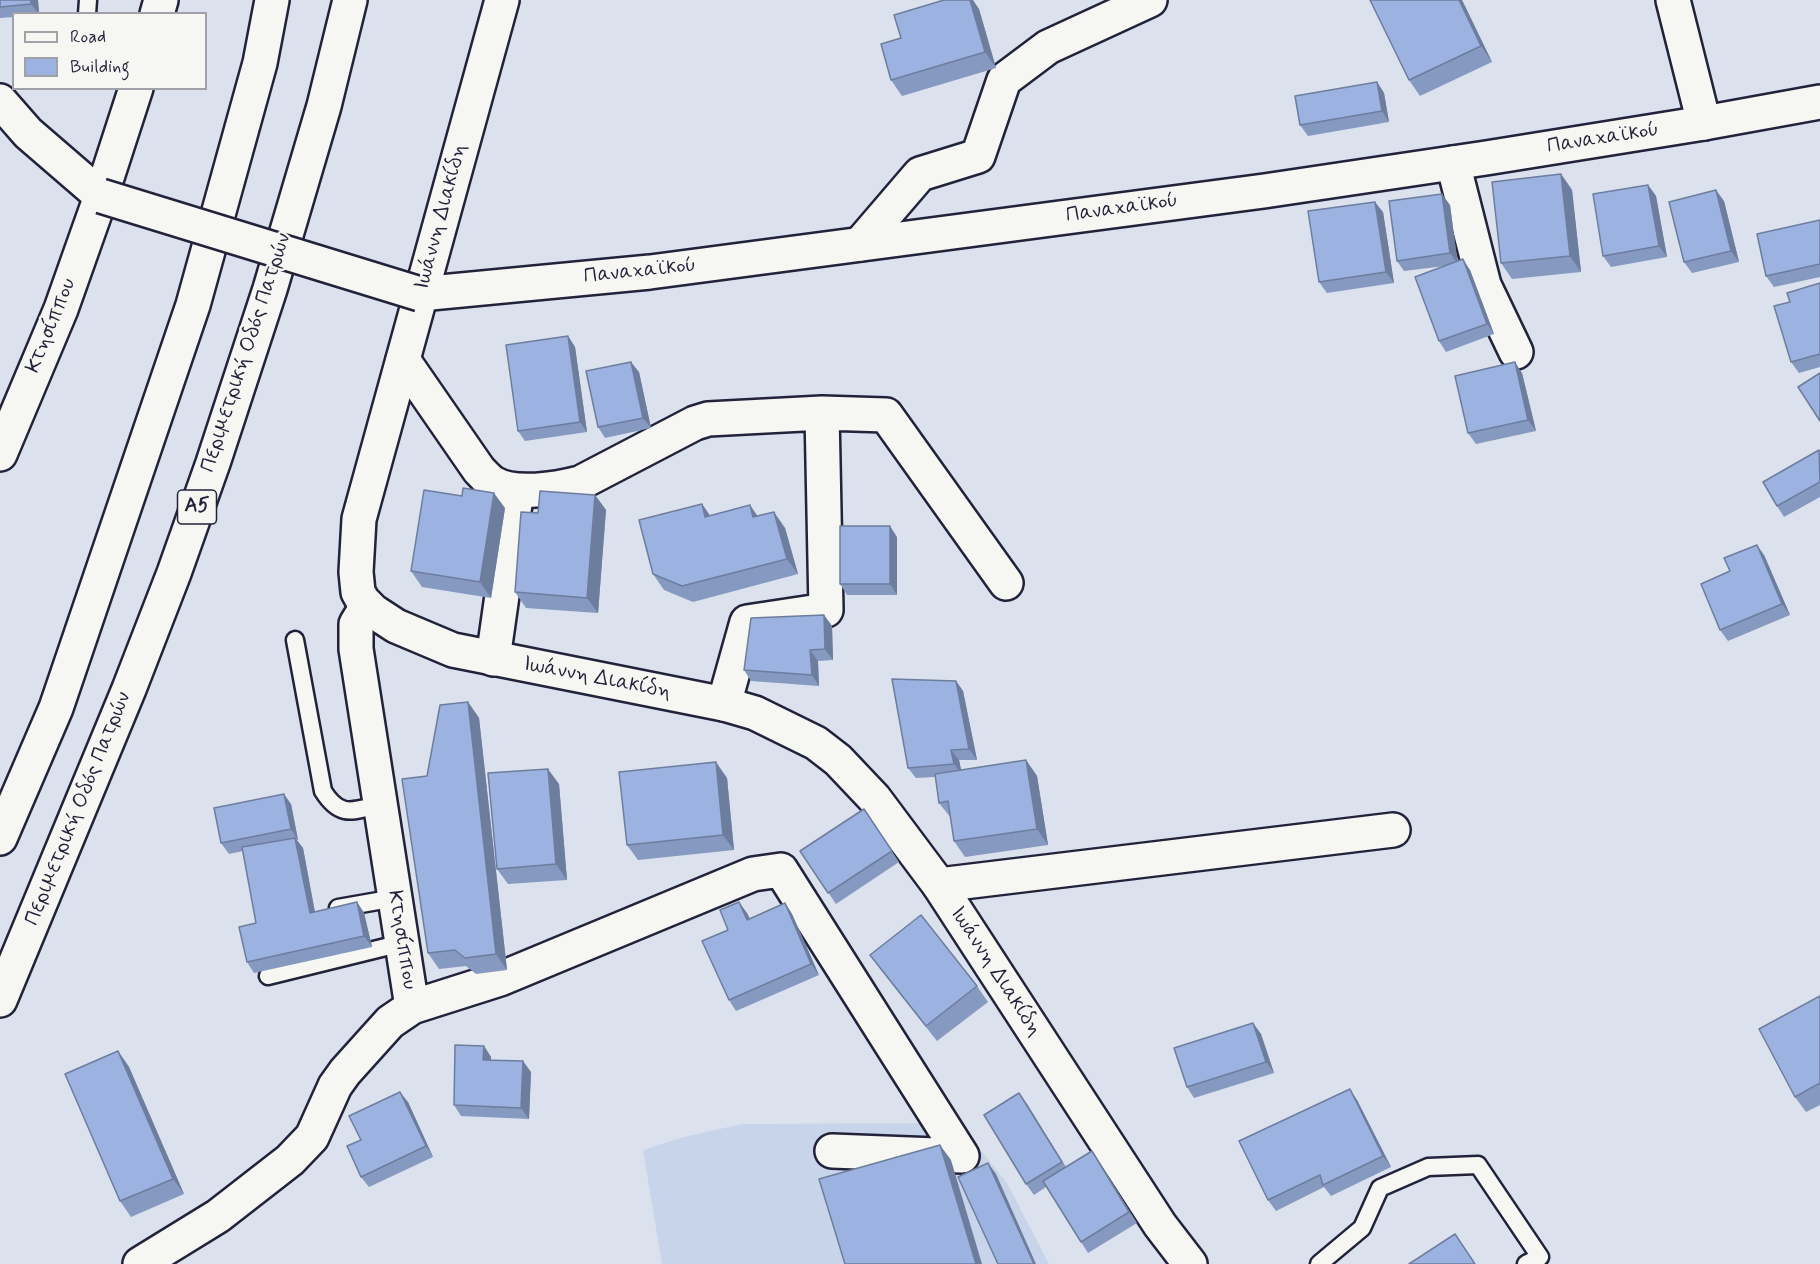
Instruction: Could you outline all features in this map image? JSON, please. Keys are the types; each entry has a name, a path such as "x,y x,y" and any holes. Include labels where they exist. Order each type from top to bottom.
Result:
{"main road":[{"path":"0,838 56,708 193,305 260,63 273,0"},
{"name":"Περιμετρική Οδός Πατρών","path":"0,1000 125,699 174,573 213,463 273,279 324,106 350,0"},
{"name":"Ιωάννη Διακίδη","path":"502,0 359,519 356,588 360,597 367,606 396,626 453,650 724,704 755,713 789,729 816,743 838,759 874,798 939,885 1160,1225 1190,1264"},
{"path":"860,244 920,174 978,156 1004,80 1048,47 1150,0"},
{"path":"1673,0 1704,123"},
{"name":"Κτησίππου","path":"0,454 61,309 135,90"},
{"path":"0,101 28,133 100,196 420,294"},
{"name":"Παναχαϊκού","path":"420,294 650,272 1252,192 1453,163 1820,102"},
{"path":"1453,163 1484,285 1515,352"},
{"path":"403,360 479,470 494,484 517,490 560,488 580,483 708,418 822,413 886,415 1006,583"},
{"path":"724,704 747,622 826,610 822,413"},
{"path":"493,659 517,490"},
{"name":"Κτησίππου","path":"140,1264 218,1216 290,1160 312,1137 335,1086 345,1072 390,1022 412,1007 355,636 358,618 367,606"},
{"path":"939,885 1393,830"},
{"path":"412,1007 500,979 753,874 781,870 962,1156 832,1151"}],"lane":[{"path":"295,640 323,790 331,803 343,811 380,805"},
{"path":"338,908 395,898"},
{"path":"268,976 402,943"},
{"path":"1319,1264 1362,1228 1380,1188 1428,1167 1478,1165 1540,1257 1526,1264"}],"shaded area":[{"path":"959,1123 1007,1183 1049,1264 662,1264 643,1150 684,1137 742,1124"}],"building":[{"path":"0,0 31,0 31,4 0,7"},
{"path":"944,0 970,0 985,52 891,80 881,44 901,38 894,15"},
{"path":"1370,0 1459,0 1481,46 1409,80"},
{"path":"1377,82 1382,111 1300,125 1295,96"},
{"path":"1561,174 1570,256 1501,263 1492,182"},
{"path":"1648,185 1659,246 1603,256 1593,194"},
{"path":"1716,190 1731,251 1684,262 1669,202"},
{"path":"1442,194 1450,253 1397,261 1389,201"},
{"path":"1375,202 1386,272 1319,282 1308,211"},
{"path":"1820,220 1820,264 1766,276 1757,234"},
{"path":"1463,259 1487,324 1439,341 1415,277"},
{"path":"1820,283 1820,354 1791,362 1774,306 1790,302 1787,293"},
{"path":"568,336 580,422 518,431 506,345"},
{"path":"631,362 643,418 598,427 586,371"},
{"path":"1515,362 1528,420 1468,433 1455,376"},
{"path":"1820,373 1820,421 1798,387"},
{"path":"1819,450 1820,482 1777,506 1763,482"},
{"path":"463,488 494,493 480,582 411,571 424,490 462,496"},
{"path":"540,491 595,495 587,598 515,592 521,512 538,513"},
{"path":"702,504 705,517 750,505 753,517 774,512 787,559 682,586 653,574 639,520"},
{"path":"840,526 890,526 890,584 840,584"},
{"path":"1757,545 1782,604 1720,630 1701,584 1730,571 1724,558"},
{"path":"824,615 825,649 810,650 812,675 744,670 751,618"},
{"path":"892,679 956,681 969,749 951,750 954,764 908,768"},
{"path":"468,702 496,954 465,958 455,950 428,953 402,779 427,776 440,705"},
{"path":"1026,760 1037,829 954,841 948,801 939,803 935,774"},
{"path":"716,762 723,835 627,845 619,772"},
{"path":"548,769 556,864 497,869 488,773"},
{"path":"284,794 291,829 221,843 214,808"},
{"path":"864,809 892,851 828,893 800,851"},
{"path":"295,838 310,913 357,902 364,936 247,962 239,927 256,923 242,847"},
{"path":"739,902 747,920 785,903 811,964 729,1000 702,941 728,930 720,910"},
{"path":"921,915 977,986 926,1026 870,955"},
{"path":"1820,996 1820,1083 1795,1097 1759,1029"},
{"path":"1253,1023 1266,1062 1187,1087 1174,1048"},
{"path":"455,1045 484,1046 483,1060 523,1061 521,1108 454,1105"},
{"path":"118,1051 173,1179 120,1201 65,1074"},
{"path":"1350,1089 1383,1156 1323,1185 1320,1175 1268,1200 1239,1141"},
{"path":"400,1092 426,1146 361,1177 347,1146 361,1140 349,1116"},
{"path":"1019,1093 1062,1162 1026,1184 984,1115"},
{"path":"940,1145 976,1264 845,1264 819,1179"},
{"path":"1092,1151 1129,1212 1081,1242 1043,1181"},
{"path":"988,1163 1034,1264 998,1264 958,1177"},
{"path":"1455,1234 1475,1264 1409,1264"}]}
